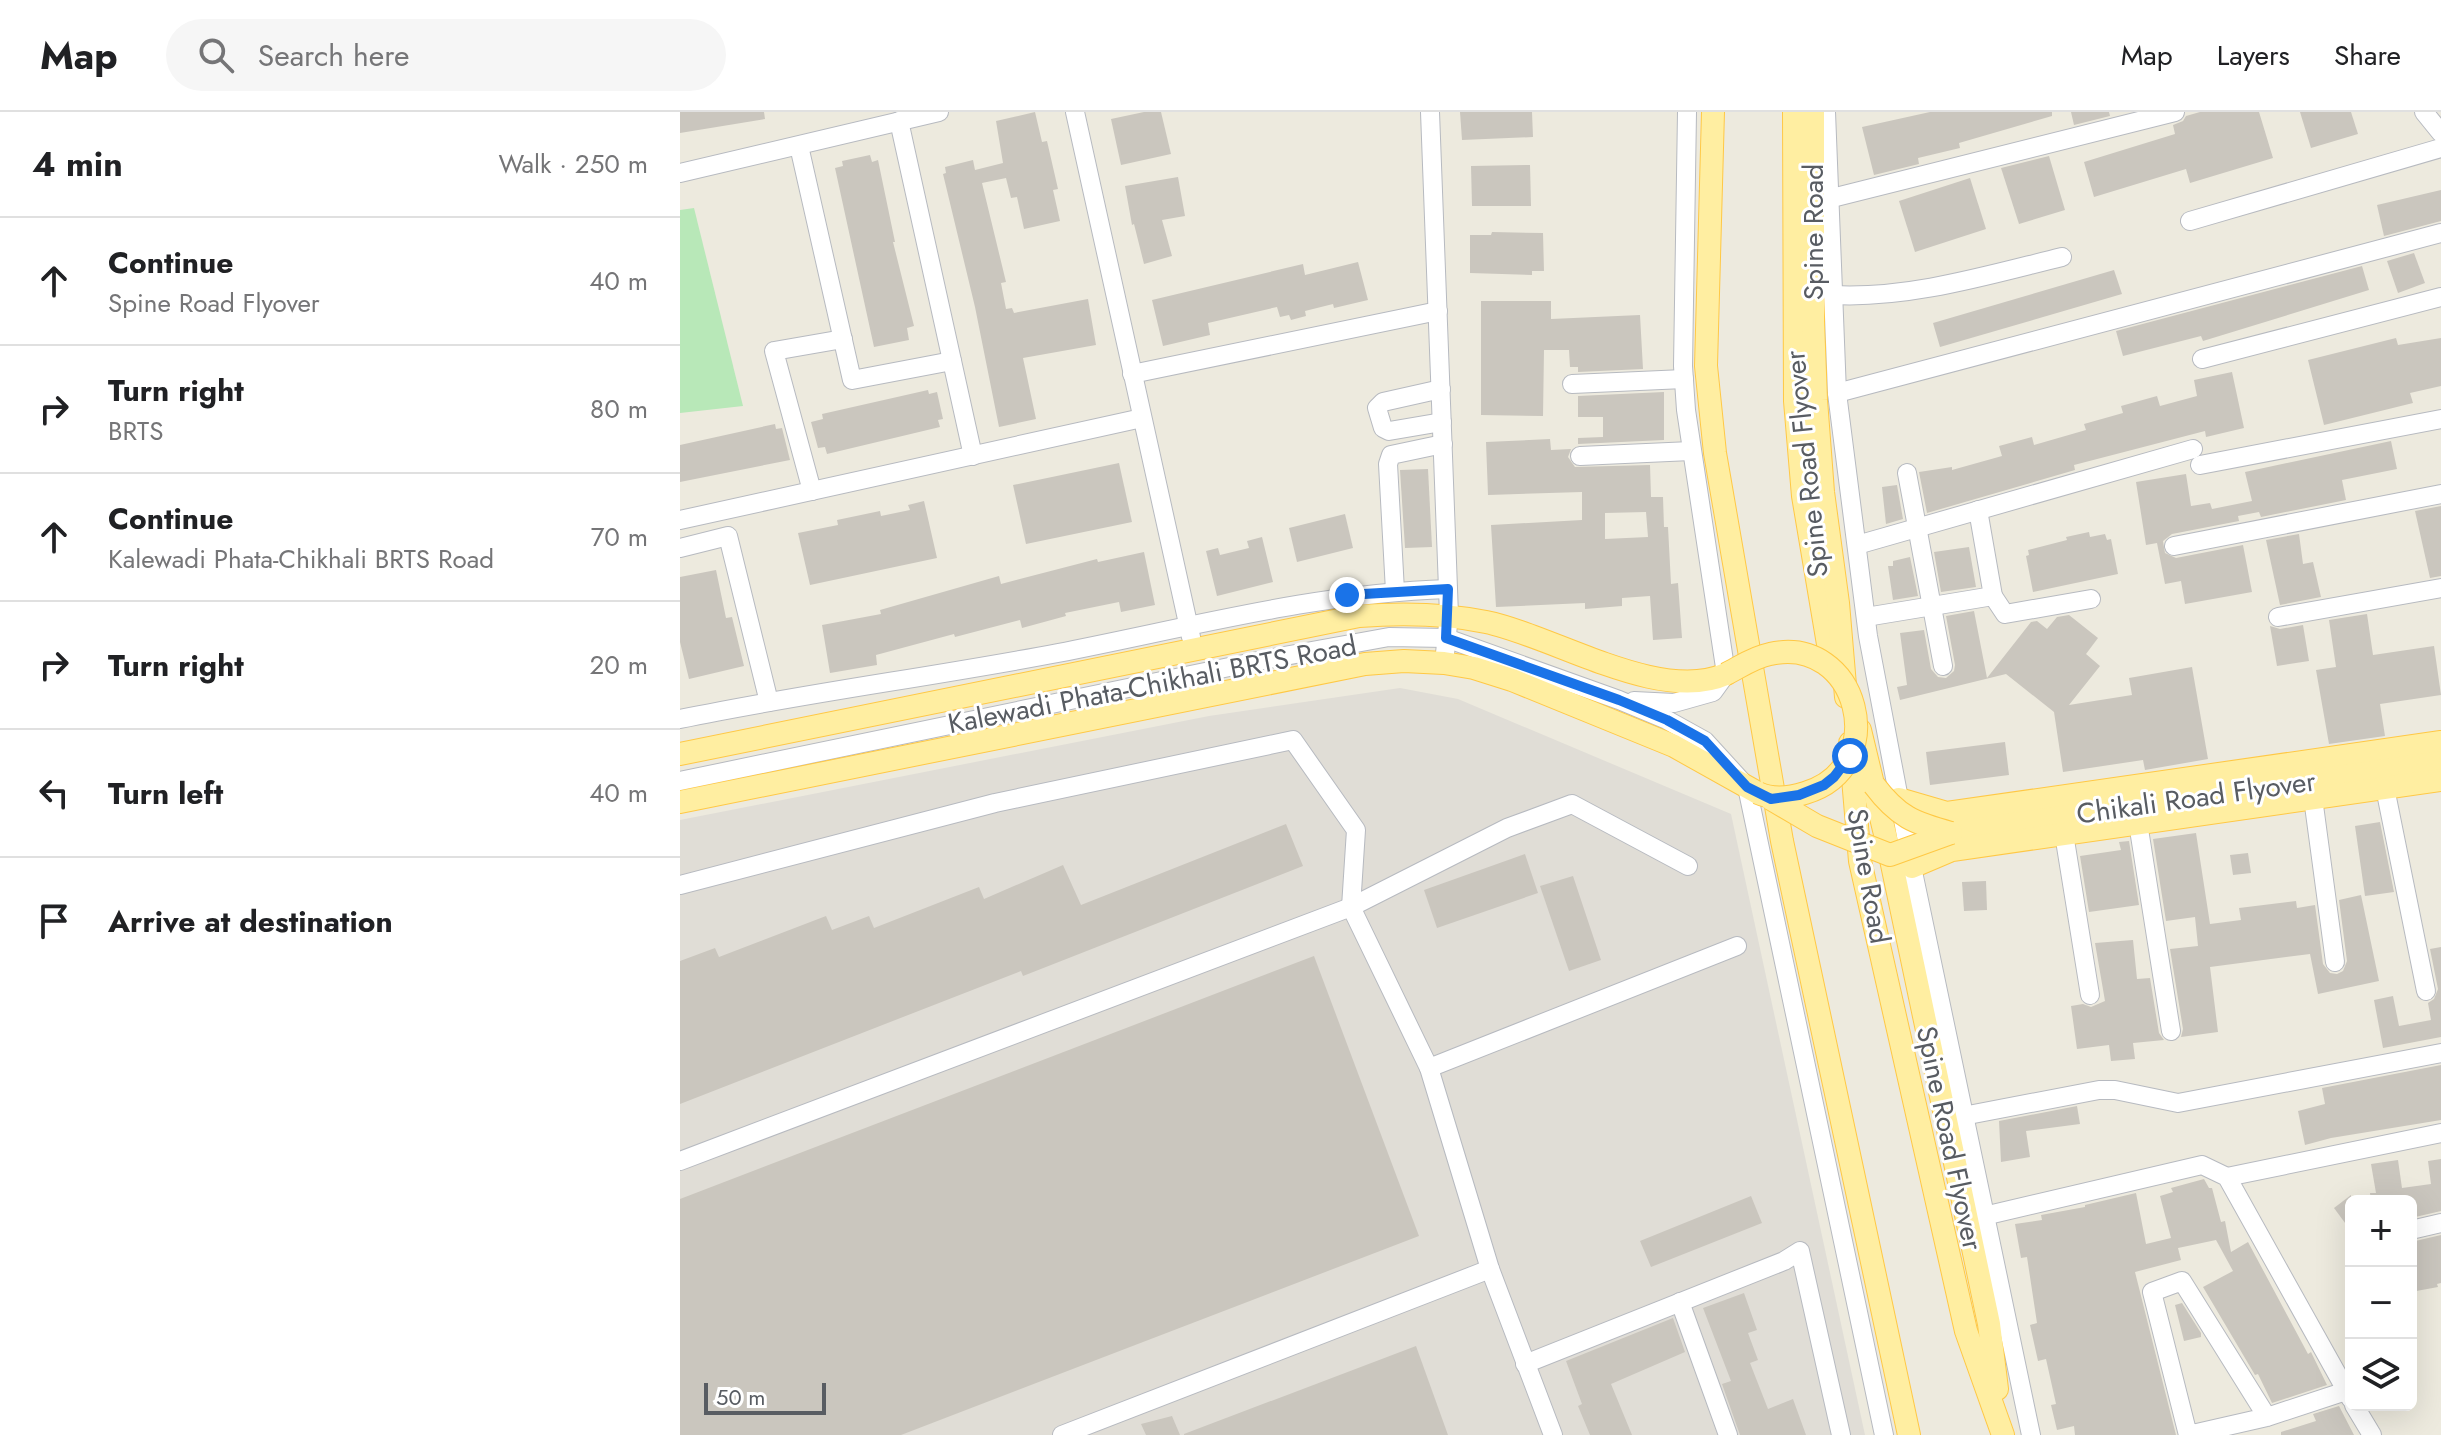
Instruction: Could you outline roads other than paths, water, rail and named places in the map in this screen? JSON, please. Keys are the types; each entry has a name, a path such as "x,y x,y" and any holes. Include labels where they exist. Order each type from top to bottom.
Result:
{"main road":[{"path":"1713,112 1706,366 1717,467 1782,841 1909,1435"},
{"name":"Spine Road Flyover","path":"1794,112 1795,401 1803,496 1833,671 1849,692 1857,717 1890,855 1989,1324 2002,1429"},
{"name":"Spine Road","path":"1813,112 1813,321 1826,395 1823,492 1838,603 1860,861 1966,1331 2002,1429"},
{"path":"680,754 1359,616 1403,613 1449,615 1489,622 1666,680 1703,682 1759,657 1785,652 1811,657 1833,671"},
{"path":"680,802 1365,664 1404,661 1474,668 1580,706 1674,746 1817,826 1890,855"},
{"path":"1758,793 1812,791 1834,777 1850,756 1857,731 1857,717"},
{"path":"1899,799 1947,813 2441,742"},
{"name":"Chikali Road Flyover","path":"1890,855 1951,833 2441,762"},
{"path":"1912,867 1952,850 2441,780"},
{"name":"Chikali Road Flyover","path":"1874,785 1887,803 1918,824 1951,833"}],"street":[{"path":"680,173 939,112"},
{"path":"1075,112 1193,650"},
{"path":"1430,112 1449,615 1444,663"},
{"path":"1619,700 1674,703 1713,692 1726,674 1691,451 1684,379 1687,112"},
{"name":"Spine Road","path":"1826,112 1833,295 1826,395 1857,545 1866,617 1912,867 2031,1435"},
{"path":"1828,199 2175,112"},
{"path":"899,121 973,456"},
{"path":"799,146 852,380 952,361"},
{"path":"2190,221 2441,148"},
{"path":"1826,395 2441,233"},
{"path":"1833,295 1857,296 1917,288 1980,277 2062,257"},
{"path":"2202,359 2441,297"},
{"path":"1132,374 1438,311"},
{"path":"812,491 774,351 843,339"},
{"path":"1572,384 1684,379"},
{"path":"1441,389 1383,402 1377,408 1383,428 1389,431 1442,422"},
{"path":"680,520 1142,418"},
{"path":"1857,545 1978,510 2196,457 2441,419"},
{"path":"1395,591 1388,464 1391,455 1399,452 1443,444"},
{"path":"1580,456 1691,451"},
{"path":"1907,473 1943,666"},
{"path":"2174,546 2441,494"},
{"path":"1978,510 1993,596 2005,614 2091,599"},
{"path":"680,548 728,536 769,702"},
{"path":"2278,617 2441,588"},
{"path":"680,719 944,674 1347,595 1448,589"},
{"path":"1866,617 1993,596"},
{"name":"Kalewadi Phata-Chikhali BRTS Road","path":"680,781 1277,657 1389,637 1446,638 1619,700"},
{"path":"1619,700 1667,720 1705,741 1758,793 1884,1435"},
{"path":"680,885 995,803 1293,740 1356,830 1351,907 1429,1068 1490,1269 1553,1435"},
{"path":"2385,788 2426,991"},
{"path":"2313,798 2335,962"},
{"path":"680,1161 1351,907 1507,828 1572,804 1688,866"},
{"path":"2138,823 2171,1031"},
{"path":"2064,834 2090,995"},
{"path":"1429,1068 1737,946"},
{"path":"1963,1116 2099,1090 2115,1090 2178,1103 2441,1053"},
{"path":"2227,1177 2441,1133"},
{"path":"1984,1216 2202,1165 2227,1177 2345,1387"},
{"path":"2417,1229 2441,1223"},
{"path":"1525,1364 1784,1261 1800,1251 1841,1435"},
{"path":"1062,1435 1490,1269"},
{"path":"2267,1417 2182,1281 2152,1292 2188,1435 2345,1399"},
{"path":"1680,1302 1728,1435"},
{"path":"2358,1411 2372,1435"}]}
